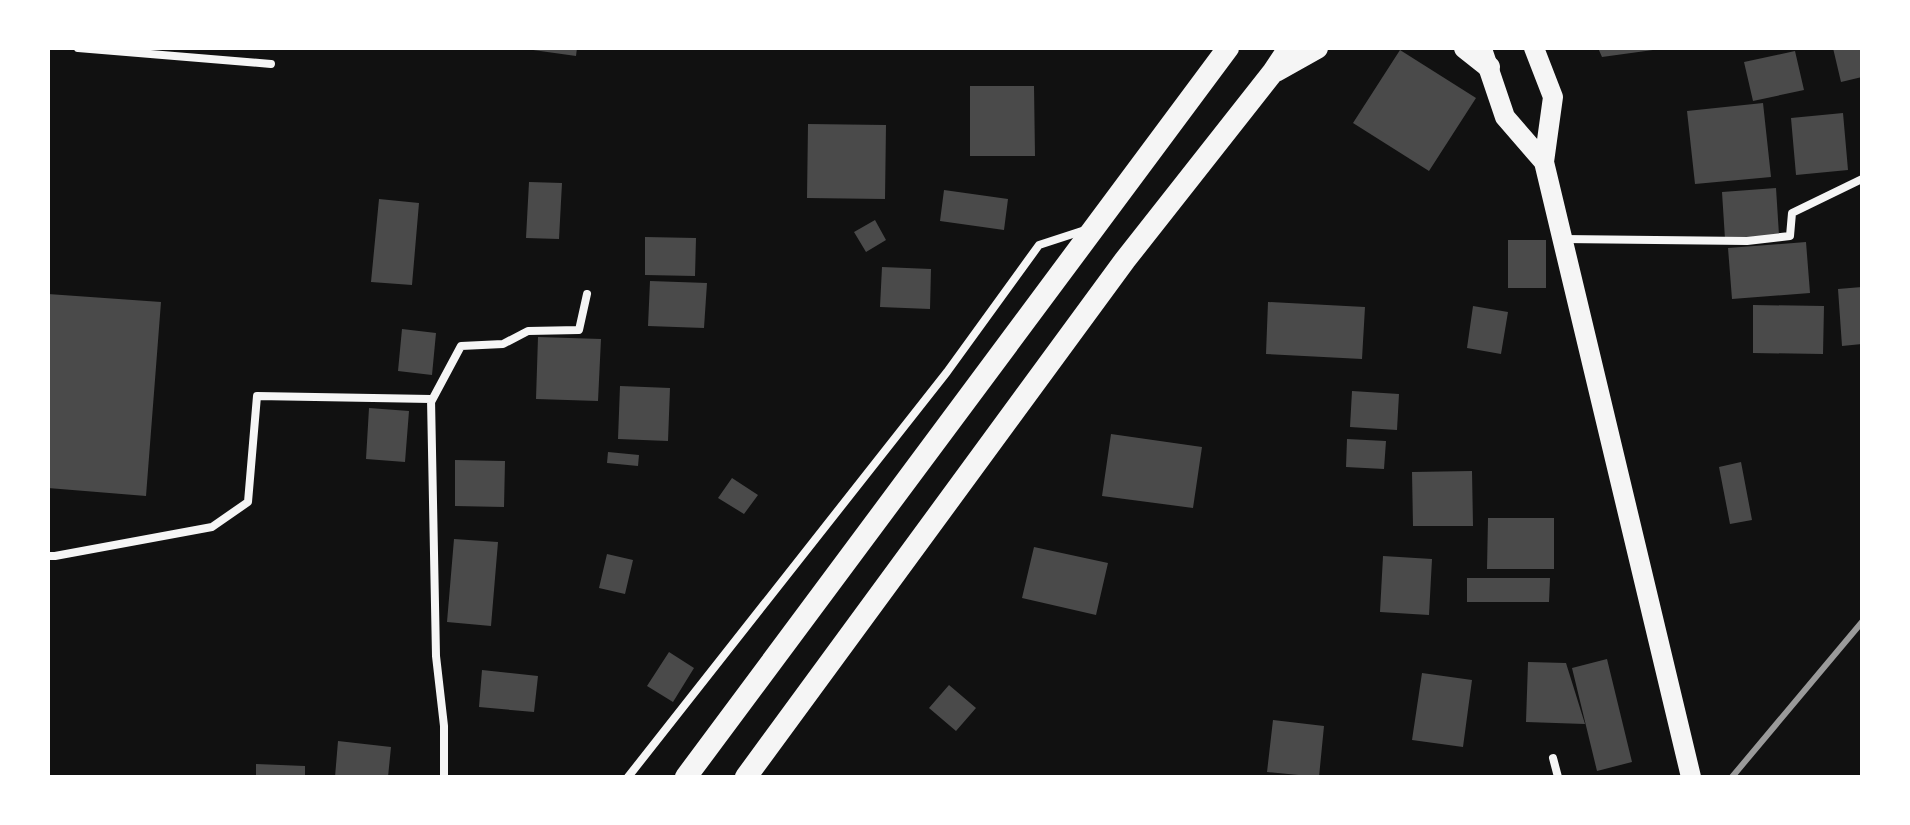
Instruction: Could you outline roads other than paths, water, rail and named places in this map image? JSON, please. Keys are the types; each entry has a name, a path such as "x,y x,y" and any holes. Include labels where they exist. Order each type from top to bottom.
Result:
{"highway":[{"path":"686,777 1228,48"},
{"path":"746,777 1125,260 1289,48"},
{"path":"1273,72 1317,48"},
{"path":"1465,48 1485,57"}],"main road":[{"path":"1534,48 1553,97 1544,162 1691,777"},
{"path":"1485,57 1505,117 1544,162"}],"street":[{"path":"78,48 271,64"},
{"path":"1563,239 1747,241 1790,236 1792,213 1862,179"},
{"path":"628,777 947,372 1039,245 1097,226"},
{"path":"444,777 444,726 436,656 431,402 461,346 503,344 528,331 579,330 587,294"},
{"path":"48,556 212,527 248,502 257,396 431,399 431,402"},
{"path":"1553,758 1558,777"}],"railway":[{"path":"1732,777 1862,622"}]}
